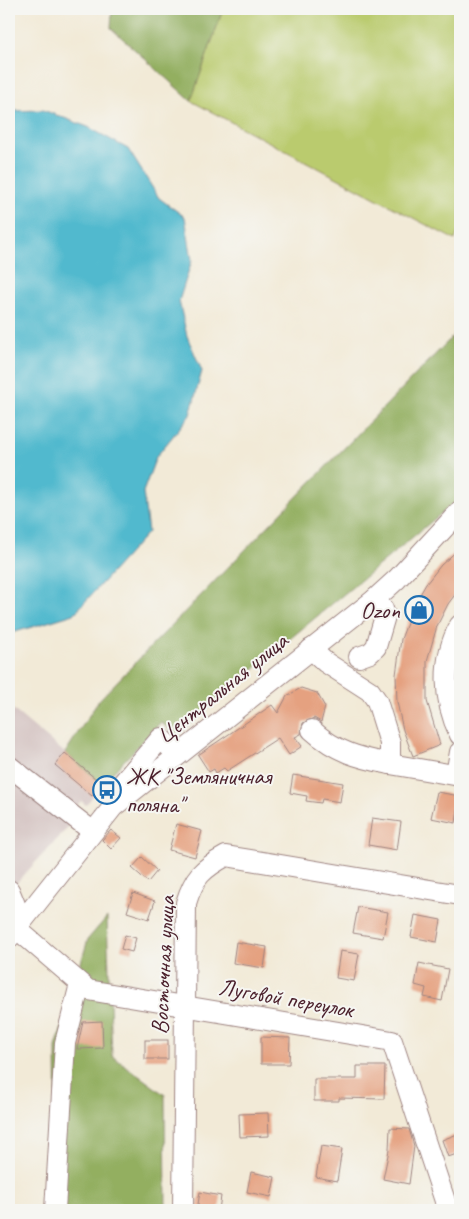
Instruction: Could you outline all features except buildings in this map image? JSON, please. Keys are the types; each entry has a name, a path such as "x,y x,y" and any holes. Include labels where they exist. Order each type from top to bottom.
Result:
{"street":[{"name":"Центральная улица","path":"16,930 92,831 113,808 375,599 397,579 460,511"},
{"path":"432,558 460,531"},
{"path":"360,656 370,653 376,647 385,616 383,609 375,599"},
{"path":"460,625 450,648 453,686 449,704 460,735"},
{"path":"310,649 325,662 370,691 377,701 390,743 390,764"},
{"path":"315,728 345,752 359,758 458,776 460,752"},
{"path":"9,766 92,831"},
{"name":"Восточная улица","path":"183,1210 186,903 192,883 206,866 226,856 460,894"},
{"path":"9,890 16,930"},
{"name":"Луговой переулок","path":"16,930 88,990 392,1041 448,1210"},
{"path":"55,1210 65,1043 80,984"}],"shaded area":[{"path":"10,707 102,784 86,805 81,801 74,809 73,822 9,891"}],"green space":[{"path":"112,9 223,9 191,101 111,28"},
{"path":"223,9 460,9 460,227 455,240 191,101"},
{"path":"460,329 460,498 233,686 176,737 161,722 102,784 65,753 99,700"},
{"path":"107,917 112,1056 165,1095 166,1210 58,1210 56,1047 88,939"}],"water":[{"path":"43,110 88,127 128,149 159,198 185,217 192,260 179,301 187,336 202,371 190,415 156,457 143,492 148,532 74,614 9,634 9,111"}],"place":[{"name":"Ozon","path":"419,610"},
{"name":"ЖК \"Земляничная поляна\"","path":"107,790"}]}
